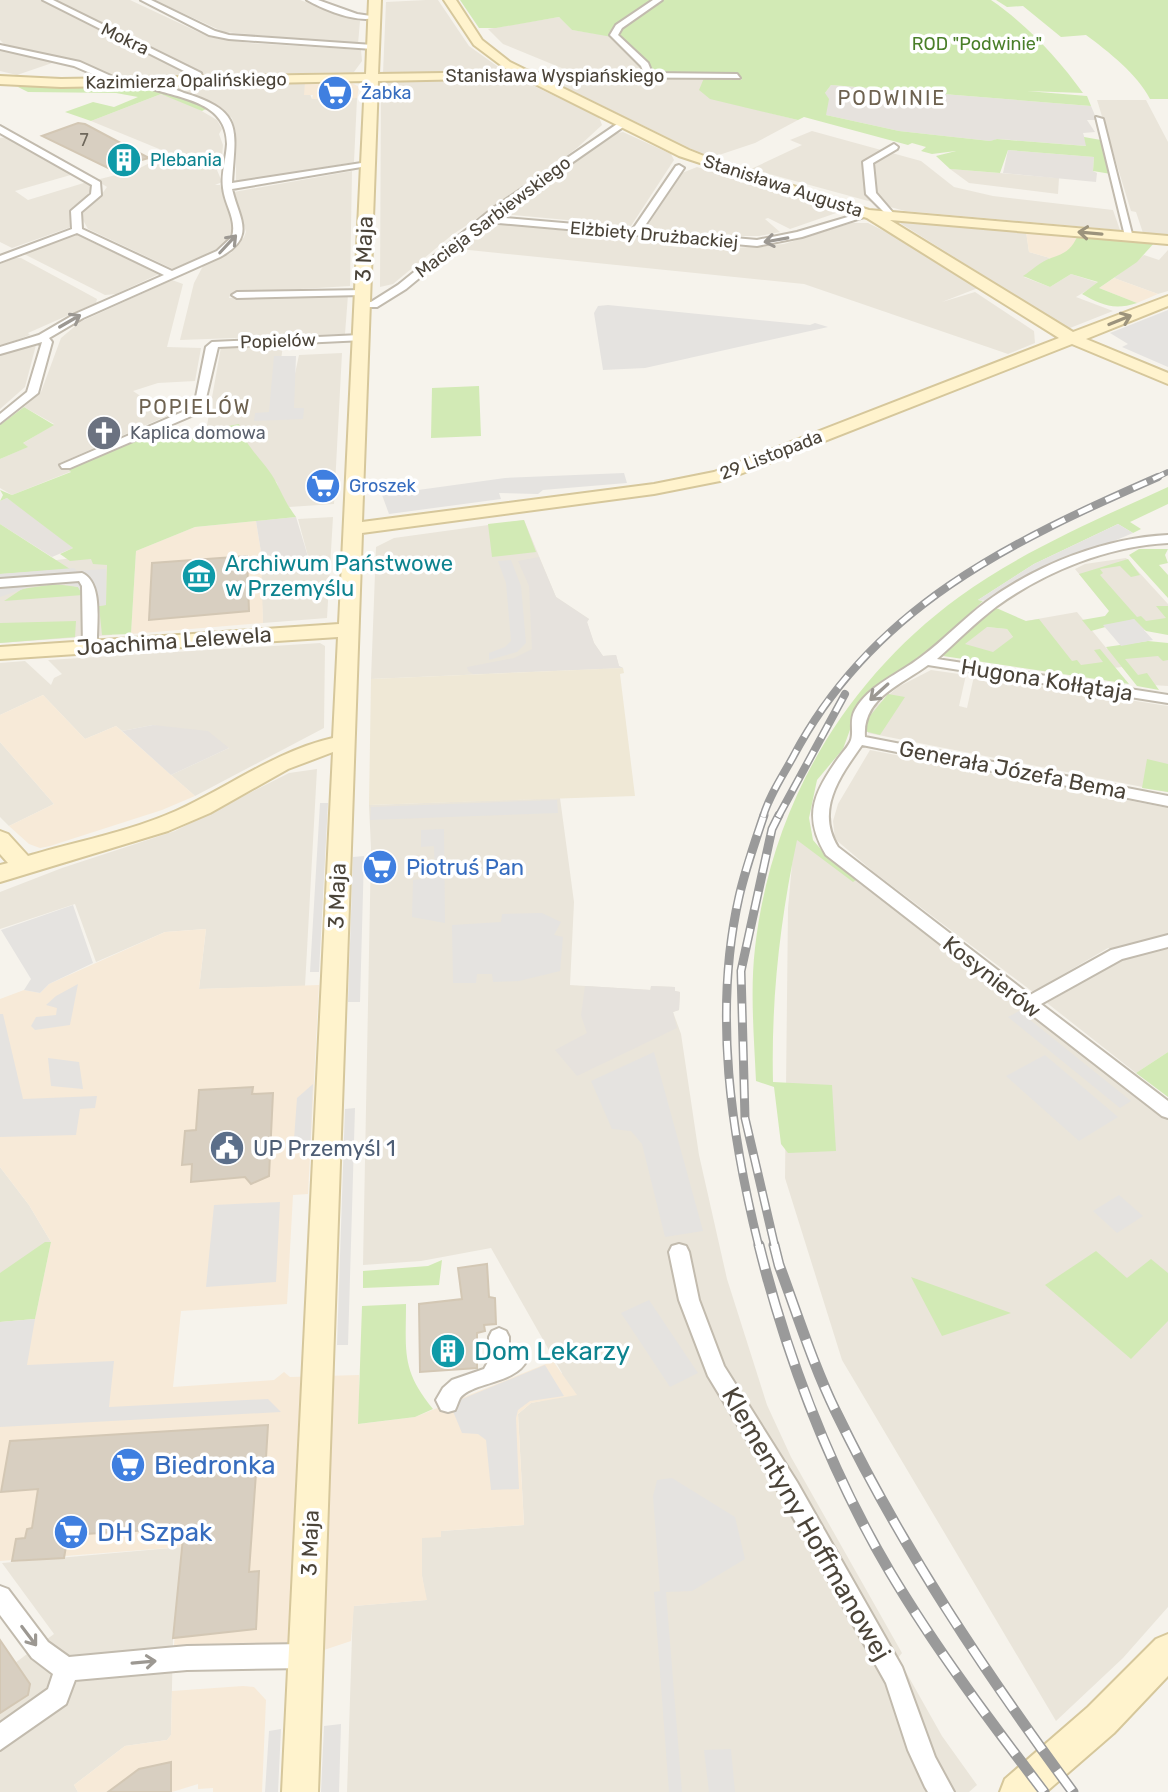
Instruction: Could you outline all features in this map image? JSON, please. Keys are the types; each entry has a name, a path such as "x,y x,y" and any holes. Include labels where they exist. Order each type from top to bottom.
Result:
{"main road":[{"name":"3 Maja","path":"300,1792 375,0"},
{"name":"Stanisława Augusta","path":"450,0 486,50 526,75 701,161 891,220 1071,338 1168,379"},
{"name":"Stanisława Wyspiańskiego","path":"373,77 526,75"},
{"name":"Kazimierza Opalińskiego","path":"0,80 153,82 373,77"},
{"path":"891,220 906,216 1168,240"},
{"name":"29 Listopada","path":"353,529 707,479 1168,301"},
{"name":"Joachima Lelewela","path":"0,653 347,630"},
{"path":"0,874 181,817 303,755 343,743"},
{"path":"0,839 23,865"},
{"path":"1018,1792 1101,1720 1168,1651"}],"street":[{"name":"Mokra","path":"47,0 198,75 199,81"},
{"path":"145,0 203,29 229,37 373,47"},
{"path":"311,0 356,16 374,17"},
{"path":"648,74 645,65 614,35 619,27 658,0"},
{"path":"0,47 77,64 108,78 108,82"},
{"name":"Stanisława Wyspiańskiego","path":"526,75 737,76"},
{"path":"0,351 43,337 79,316 225,251 234,242 238,223 227,187 230,134 225,118 200,102 160,88 153,82"},
{"path":"1099,119 1130,236"},
{"name":"Macieja Sarbiewskiego","path":"362,298 373,305 402,287 485,219 623,123"},
{"path":"0,129 97,184 97,193 76,211 77,230"},
{"path":"891,220 871,194 868,162 894,147"},
{"path":"227,187 368,165"},
{"path":"634,234 679,168"},
{"name":"Elżbiety Drużbackiej","path":"485,219 757,243 799,235 868,214"},
{"path":"0,259 77,230 173,275"},
{"path":"0,247 14,254"},
{"path":"237,295 362,298"},
{"path":"0,420 34,388 47,342 43,337"},
{"name":"Popielów","path":"66,465 199,409 211,347 216,344 360,338"},
{"path":"858,740 855,730 858,717 867,703 882,689 926,661 972,619 1016,588 1128,541 1164,539"},
{"path":"0,583 82,577 89,585 90,647"},
{"name":"Hugona Kołłątaja","path":"926,661 1168,699"},
{"name":"Generała Józefa Bema","path":"858,740 1168,801"},
{"name":"Kosynierów","path":"858,740 820,803 817,823 821,837 832,851 1168,1111"},
{"path":"1027,1004 1117,954 1168,941"},
{"name":"Klementyny Hoffmanowej","path":"679,1252 689,1300 715,1370 789,1489 894,1675 906,1699 932,1779 942,1792"},
{"path":"491,1376 499,1362 499,1337"},
{"path":"448,1403 446,1400 452,1390 459,1385 520,1364"},
{"path":"0,1597 40,1650 66,1669 187,1658 306,1656"},
{"path":"0,1738 58,1696 66,1669"}],"shaded area":[{"path":"0,0 44,0 194,76 113,77 78,61 5,45 0,40"},
{"path":"53,0 130,0 209,37 249,43 361,50 362,61 354,72 203,75"},
{"path":"154,0 300,0 360,21 358,44 224,32"},
{"path":"438,0 469,46 501,69 492,72 383,73 386,2"},
{"path":"559,17 572,30 611,36 641,68 564,69 503,44 488,29"},
{"path":"0,50 58,61 17,75 0,71"},
{"path":"565,78 705,78 710,98 798,120 755,143 710,158 560,85"},
{"path":"519,79 599,117 602,125 577,148 524,187 452,235 393,284 380,287 381,83 388,80"},
{"path":"305,82 312,99 357,98 354,162 239,183 236,182 236,134 232,118 209,103 171,88"},
{"path":"305,82 352,83 359,87 357,98 312,99 313,95 304,95"},
{"path":"831,85 1091,106 1097,120 1087,120 1095,132 1083,133 1087,146 998,139 990,141 899,131 826,115 825,93"},
{"path":"161,94 188,103 217,120 222,129 219,134 223,145 222,157 217,170 222,182 215,185 220,185 234,228 221,248 173,269 88,229 80,215 85,206 98,199 107,187 96,180 136,170 169,153 91,121"},
{"path":"1097,100 1146,100 1168,142 1168,235 1143,233 1136,212 1131,211"},
{"path":"812,131 921,161 954,187 993,196 1113,210 1120,230 905,211 751,169 802,145 790,140"},
{"path":"623,132 671,154 674,160 631,226 503,214 614,134"},
{"path":"8,137 74,174 15,191 28,200 87,182 92,188 69,210 74,226 12,248 0,242 0,138"},
{"path":"1008,150 1094,157 1096,182 1003,173"},
{"path":"697,167 839,212 790,229 768,218 765,219 780,232 759,236 646,228 682,173"},
{"path":"950,169 1059,178 1058,194 969,183"},
{"path":"352,171 350,286 231,293 229,298 348,295 345,334 180,340 194,283 203,266 231,253 246,232 234,192"},
{"path":"907,220 1026,231 1029,252 1050,258 1024,277 1050,287 1071,274 1099,283 1076,297 1113,311 1066,327 900,223"},
{"path":"490,223 735,248 784,244 852,223 868,223 904,241 978,288 942,302 975,292 1034,331 1035,343 1008,354 804,284 459,249"},
{"path":"1026,232 1078,235 1072,250 1058,258 1050,258 1029,252"},
{"path":"75,234 159,274 116,294 105,295 24,254"},
{"path":"1168,250 1168,291 1158,294 1114,278 1144,255 1159,260"},
{"path":"21,258 97,299 96,303 0,346 0,264"},
{"path":"1114,278 1158,294 1137,303 1099,288"},
{"path":"172,280 183,284 167,347 201,348 195,381 158,383 133,391 169,415 60,463 72,471 12,495 0,488 0,459 27,447 22,444 54,424 24,407 41,392 61,338 80,322"},
{"path":"598,306 810,325 815,323 828,327 645,368 603,370 594,313"},
{"path":"1168,310 1168,367 1122,347 1128,344 1110,333"},
{"path":"36,345 25,387 0,409 0,355"},
{"path":"283,345 278,383 293,383 299,355 342,353 334,504 289,507 277,483 243,441 239,425 206,431 221,347"},
{"path":"274,356 296,356 294,408 304,408 303,419 254,421 255,413 269,412"},
{"path":"624,473 627,483 543,490 538,494 499,493 501,499 389,514 382,495 505,478"},
{"path":"7,498 73,548 52,557 0,524 0,501"},
{"path":"296,517 309,560 260,566 256,521"},
{"path":"333,517 327,618 263,623 260,566 309,560 298,519"},
{"path":"524,520 556,597 589,619 587,622 594,643 603,656 616,655 619,666 623,668 371,679 376,547 394,538"},
{"path":"256,521 261,552 263,623 131,634 136,551 195,527"},
{"path":"1118,524 1133,533 1033,575 987,601 978,600 1034,564"},
{"path":"89,556 107,565 112,635 0,643 0,567"},
{"path":"539,557 556,597 589,619 587,622 594,643 603,656 616,655 619,666 623,668 473,674 468,671 467,667 514,658 532,649 529,586 518,561"},
{"path":"1126,558 1168,604 1168,626 1137,631 1111,613 1075,569 1085,564"},
{"path":"511,560 521,586 526,643 517,652 489,660 489,653 511,641 506,583 498,561"},
{"path":"74,568 77,571 106,569 106,605 90,607 78,587 64,584 32,586 0,597 0,574"},
{"path":"1077,612 1107,649 1168,649 1168,686 1136,684 1122,667 1057,674 1026,621"},
{"path":"1134,619 1153,640 1121,646 1103,625"},
{"path":"975,626 1007,629 1024,652 943,656"},
{"path":"320,643 325,646 324,728 195,796 171,775 229,748 153,725 122,731 116,726 85,739 43,695 0,715 0,663 25,661 51,685 54,678 62,674 48,660"},
{"path":"623,668 624,673 620,674 635,796 369,805 371,679"},
{"path":"931,670 966,675 959,706 967,708 974,676 1168,706 1168,792 868,733 869,717 877,705 898,687"},
{"path":"43,695 85,739 116,726 195,796 162,810 50,846 40,848 29,844 9,826 54,804 0,742 0,715"},
{"path":"153,725 208,731 229,748 171,775 122,731"},
{"path":"0,742 54,804 9,826 0,817"},
{"path":"870,750 1168,808 1168,1052 1136,1073 1047,1003 1123,958 1108,948 1033,992 875,873 835,839 833,821 838,804"},
{"path":"317,769 305,986 199,989 206,929 165,932 96,962 75,904 0,929 0,892 175,831 289,773"},
{"path":"560,798 574,902 570,985 650,990 651,986 675,987 675,991 680,992 679,1010 673,1012 681,1034 699,1155 727,1279 767,1405 791,1457 902,1653 898,1658 942,1736 977,1785 969,1792 347,1792 353,1606 426,1600 422,1576 422,1538 441,1531 524,1525 518,1414 531,1403 541,1401 562,1373 491,1248 421,1261 363,1265 371,848 369,805"},
{"path":"557,800 558,813 370,820 371,807"},
{"path":"320,803 328,803 319,972 310,972"},
{"path":"444,829 445,923 412,917 413,880 435,878 434,846 421,847 421,830"},
{"path":"795,832 1168,1120 1168,1607 1123,1658 1056,1721 842,1360 785,1178 788,908"},
{"path":"364,856 360,1002 348,1002 353,857"},
{"path":"73,905 93,963 49,984 40,993 24,990 31,979 1,930"},
{"path":"542,913 561,922 554,935 563,937 560,971 519,981 493,982 492,974 477,974 476,983 453,983 452,925 501,922 502,914"},
{"path":"206,929 199,989 319,985 308,1194 293,1195 287,1304 181,1311 173,1387 274,1380 284,1372 290,1377 359,1375 359,1424 415,1417 553,1361 577,1395 531,1403 518,1414 524,1525 441,1531 441,1537 422,1538 422,1576 427,1600 354,1606 351,1641 306,1656 173,1659 181,1547 0,1561 0,1322 35,1319 51,1242 29,1205 0,1167 0,999 24,990 40,993 49,984 165,932"},
{"path":"78,984 70,1025 35,1030 31,1026 36,1017 56,1015 57,1008 46,1005"},
{"path":"585,986 651,990 651,986 675,987 675,991 680,992 679,1010 673,1012 677,1028 577,1076 555,1050 587,1033 581,1015"},
{"path":"1019,1011 1131,1101 1120,1108 1008,1017"},
{"path":"0,1014 3,1014 23,1099 97,1096 95,1108 80,1109 76,1135 0,1137"},
{"path":"654,1052 703,1231 665,1237 642,1144 631,1131 612,1129 591,1081"},
{"path":"1045,1055 1118,1117 1079,1141 1006,1076"},
{"path":"48,1058 79,1062 83,1089 51,1086"},
{"path":"313,1084 310,1155 301,1151 293,1153 297,1098"},
{"path":"355,1108 348,1345 337,1345 345,1109"},
{"path":"0,1167 29,1205 51,1242 0,1322"},
{"path":"1119,1195 1143,1216 1117,1233 1093,1211"},
{"path":"280,1202 276,1282 206,1287 214,1205"},
{"path":"649,1300 698,1373 670,1387 621,1313"},
{"path":"35,1319 27,1365 114,1361 109,1407 268,1399 281,1412 0,1427 0,1322"},
{"path":"545,1365 564,1396 530,1401 518,1410 519,1489 491,1490 486,1440 478,1434 462,1433 450,1404"},
{"path":"672,1478 735,1517 745,1559 692,1591 666,1592 682,1792 669,1792 654,1592 660,1591 653,1496 657,1480"},
{"path":"182,1547 173,1638 171,1735 167,1740 125,1746 74,1785 78,1792 0,1792 0,1713 27,1695 15,1663 54,1634 2,1563"},
{"path":"254,1687 266,1700 262,1792 213,1792 213,1788 198,1789 198,1784 172,1792 78,1792 74,1785 125,1746 167,1740 171,1735 172,1691"},
{"path":"341,1724 339,1792 321,1792 324,1726"},
{"path":"281,1729 278,1792 265,1792 269,1731"},
{"path":"731,1749 735,1792 709,1792 704,1750"}],"green space":[{"name":"ROD \"Podwinie\"","path":"460,0 991,0 1041,42 1083,93 1027,91 1087,96 1091,106 831,85 825,93 829,99 826,115 899,131 990,141 1086,146 1084,137 1101,140 1111,174 1093,171 1094,157 1008,150 1000,173 950,169 936,156 956,151 932,154 921,151 926,147 912,143 908,145 804,117 798,120 710,99 699,90 704,78 565,78 560,85 550,79 554,76 651,75 742,80 738,77 740,75 656,72 618,38 572,30 559,17 479,28"},
{"path":"996,0 1168,0 1168,99 1150,99 1130,72 1086,35 1061,37 1023,6 1007,7"},
{"path":"18,87 142,87 191,101 206,109 202,111 161,94 91,121 65,112 93,102 114,107 138,97 116,93 28,92"},
{"path":"1078,235 1155,242 1137,262 1099,288 1137,303 1114,306 1095,301 1082,294 1098,282 1071,274 1050,287 1023,276 1044,261 1068,250"},
{"path":"479,386 481,436 431,438 432,388"},
{"path":"24,407 54,425 23,443 28,447 0,459 0,425"},
{"path":"239,424 246,441 272,476 296,517 195,527 136,551 131,634 102,635 99,606 106,605 107,565 93,564 91,559 70,561 60,554 73,548 7,498 0,501 3,495 0,490 12,495 71,472 67,468 137,438 144,442"},
{"path":"1168,487 1168,504 1130,522 1141,529 1133,533 1118,524 1034,564 978,600 983,601 924,656 882,684 855,716 843,749 817,780 809,818 813,840 830,860 856,880 853,882 797,840 778,960 773,1082 832,1085 836,1151 788,1153 781,1144 774,1087 756,1081 753,1014 755,948 777,845 796,797 820,751 848,708 881,667 918,630 959,597 1034,550"},
{"path":"524,520 536,552 492,557 488,524"},
{"path":"0,524 70,569 0,574"},
{"path":"1139,549 1168,549 1165,555 1168,563 1159,565 1168,575 1168,598 1129,555"},
{"path":"1128,559 1140,575 1131,577 1120,566 1100,569 1103,573 1100,575 1137,617 1141,616 1146,621 1166,618 1156,606 1168,606 1168,635 1146,631 1134,619 1091,631 1082,620 1105,616 1109,611 1079,574"},
{"path":"55,584 78,587 83,595 4,601 22,589"},
{"path":"994,607 1026,621 1039,619 1072,661 1077,660 1081,665 1103,662 1094,650 1100,649 1129,684 943,656","holes":["987,627 1007,629 1013,637 993,652 965,644"]},
{"path":"76,621 75,637 0,643 0,623"},
{"path":"1148,641 1168,643 1168,660 1163,661 1158,656 1125,659 1138,675 1147,673 1159,690 1137,686 1106,647"},
{"path":"888,694 905,697 880,735 864,731 869,717"},
{"path":"1147,759 1168,764 1168,792 1142,788"},
{"path":"1168,1052 1168,1097 1136,1073"},
{"path":"45,1242 51,1242 35,1319 0,1322 0,1273"},
{"path":"1096,1251 1127,1278 1151,1259 1168,1273 1168,1321 1131,1359 1045,1285"},
{"path":"442,1260 439,1285 363,1288 363,1271 428,1266"},
{"path":"911,1277 1011,1313 942,1336"},
{"path":"406,1304 406,1348 410,1371 433,1409 415,1417 358,1424 362,1306"}],"building":[{"path":"78,123 149,158 110,169 42,136"},
{"name":"Archiwum Państwowe w Przemyślu","path":"247,556 249,611 149,620 152,563"},
{"name":"UP Przemyśl 1","path":"253,1087 252,1094 273,1093 269,1176 251,1184 245,1177 191,1182 192,1164 182,1165 185,1131 196,1130 199,1090"},
{"name":"Dom Lekarzy","path":"487,1264 489,1297 495,1298 496,1324 484,1325 485,1331 477,1333 477,1368 420,1372 419,1304 462,1299 458,1268"},
{"name":"DH Szpak","path":"268,1425 266,1458 257,1459 249,1572 259,1571 256,1629 173,1638 184,1528 68,1535 64,1558 12,1561 16,1539 25,1538 27,1529 32,1528 38,1489 1,1492 10,1441"},
{"path":"0,1640 30,1684 28,1695 0,1713"},
{"path":"171,1762 171,1792 108,1792 139,1769"}],"railway":[{"path":"1153,479 1168,472"},
{"path":"763,817 776,787 825,705 863,659 904,620 950,585 998,555 1158,477"},
{"path":"778,817 845,694"},
{"path":"759,1247 740,1161 734,1117 729,1073 727,984 741,887 764,815"},
{"path":"775,1247 745,1118 741,971 772,829 778,817"},
{"path":"759,1245 797,1372 830,1454 869,1534 945,1657 1044,1792"},
{"path":"774,1245 828,1394 888,1512 976,1654 1073,1792"}],"place":[{"name":"Żabka","path":"335,93"},
{"name":"Plebania","path":"124,160"},
{"name":"Kaplica domowa","path":"104,433"},
{"name":"Groszek","path":"323,486"},
{"name":"Archiwum Państwowe w Przemyślu","path":"199,576"},
{"name":"Piotruś Pan","path":"380,867"},
{"name":"UP Przemyśl 1","path":"227,1148"},
{"name":"Dom Lekarzy","path":"448,1351"},
{"name":"Biedronka","path":"128,1465"},
{"name":"DH Szpak","path":"71,1532"}],"district":[{"name":"PODWINIE","path":"892,98"},
{"name":"POPIELÓW","path":"195,407"}]}
